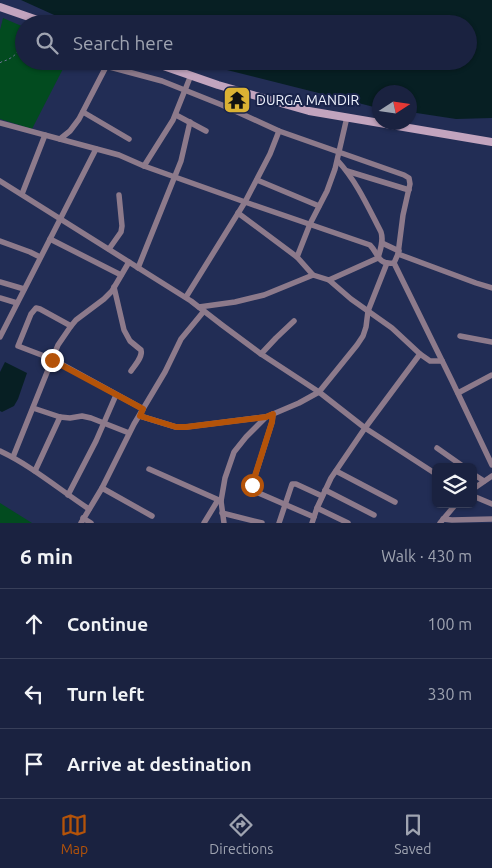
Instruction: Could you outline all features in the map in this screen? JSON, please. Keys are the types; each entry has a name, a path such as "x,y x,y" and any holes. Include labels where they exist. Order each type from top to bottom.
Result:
{"street":[{"path":"0,7 23,15"},
{"path":"60,139 70,131 83,112 105,70"},
{"path":"128,70 155,78 222,104 279,132 404,175 410,180 403,215 399,252 391,263 368,311 363,336 319,392 266,417 176,427 140,416"},
{"path":"176,70 218,85 309,111 492,142"},
{"path":"144,166 176,115 191,75"},
{"path":"83,112 129,139"},
{"path":"176,115 206,131"},
{"path":"296,257 338,161 347,117"},
{"path":"138,268 176,177 190,122"},
{"path":"0,123 119,155 144,166 372,246 378,258 391,263 491,456 492,465"},
{"path":"186,298 245,202 270,154 279,132"},
{"path":"22,194 45,135"},
{"path":"0,337 96,149"},
{"path":"338,161 358,188 381,232 382,243 378,258"},
{"path":"347,171 409,190"},
{"path":"257,180 319,206"},
{"path":"0,181 186,298 261,354 319,392 365,428 432,471"},
{"path":"109,249 121,232 119,196"},
{"path":"238,214 296,257 313,275 329,280 351,299 392,328 420,354 430,361 442,361"},
{"path":"50,239 121,275"},
{"path":"0,241 40,257"},
{"path":"382,243 399,252 492,288"},
{"path":"329,280 378,258"},
{"path":"13,457 58,345 76,320 104,300 129,262"},
{"path":"91,523 82,521 102,488 129,433 201,309 264,295 313,275"},
{"path":"0,282 24,289"},
{"path":"114,287 124,330 130,340 142,352 131,371"},
{"path":"0,298 17,303"},
{"path":"71,326 38,308 34,309 18,346 52,360 143,409"},
{"path":"261,354 294,320"},
{"path":"460,336 492,342"},
{"path":"273,414 251,488 254,492 285,504 313,520 324,493 336,471 365,428 420,354"},
{"path":"458,394 492,375"},
{"path":"68,495 96,441 116,395"},
{"path":"33,408 60,417 84,416 129,433"},
{"path":"35,471 60,417"},
{"path":"204,523 219,500 234,452 266,417"},
{"path":"437,448 458,463"},
{"path":"0,451 35,471 90,509"},
{"path":"149,469 219,500"},
{"path":"336,471 395,502"},
{"path":"477,486 492,476"},
{"path":"477,477 484,482"},
{"path":"279,523 291,485 294,483 324,493 374,515"},
{"path":"102,488 152,516"},
{"path":"477,498 492,504"},
{"path":"219,500 224,523"},
{"path":"317,508 348,523"},
{"path":"442,521 453,508"},
{"path":"222,513 262,523"},
{"path":"442,521 492,519"}],"path":[{"path":"0,64 15,56"}],"green space":[{"path":"3,18 15,23 15,70 62,70 32,129 0,119 0,30"},
{"path":"0,503 32,523 0,523"}],"shaded area":[{"path":"21,0 492,0 492,118 456,119 417,113 417,85 372,85 372,106 227,70 477,70 477,15 54,15"},
{"path":"5,362 27,373 14,406 2,412 0,411 0,372"}],"place":[{"name":"DURGA MANDIR","path":"237,100"}],"route":[{"path":"52,360 143,409 140,416 176,427 266,417 273,414 252,485"}]}
